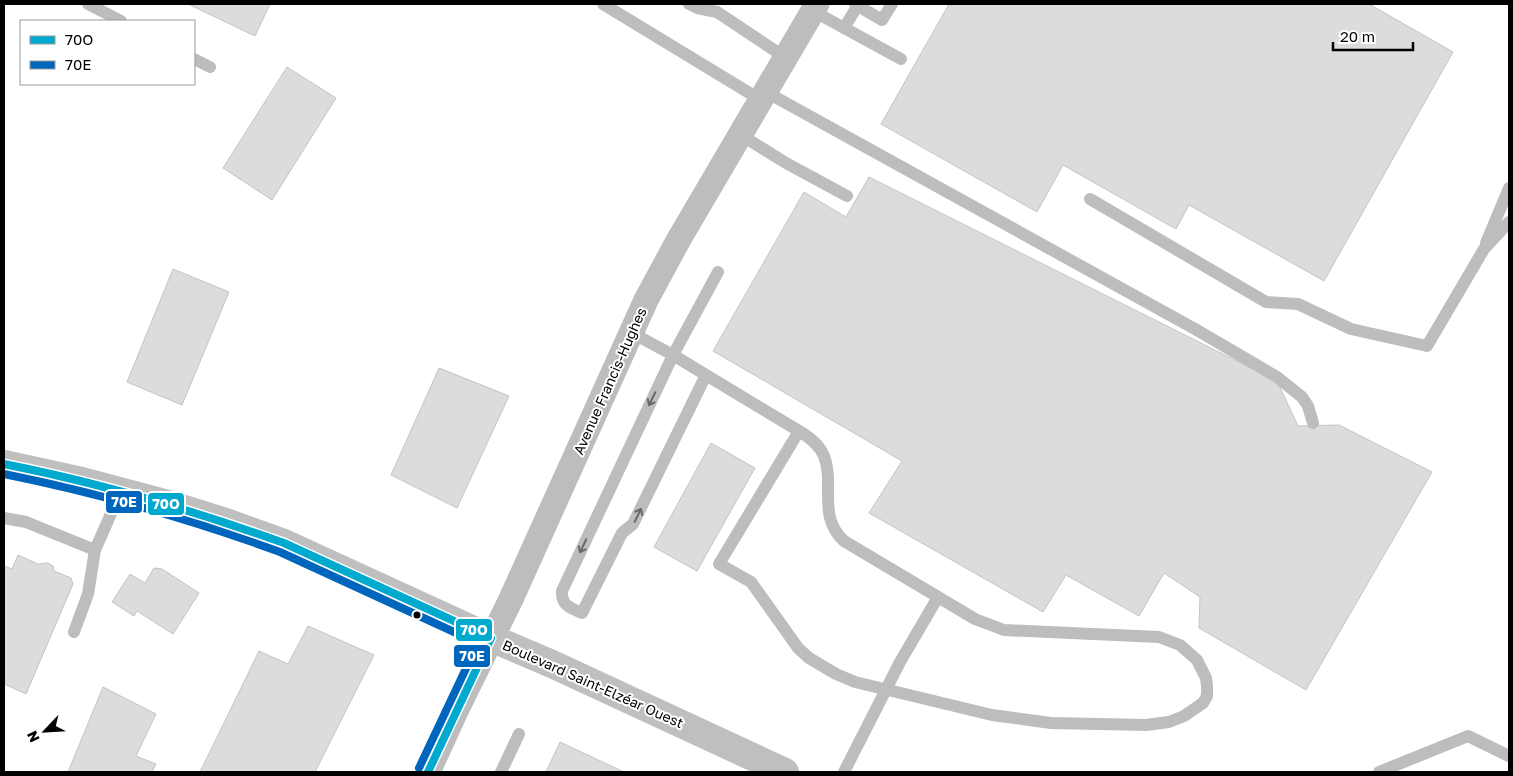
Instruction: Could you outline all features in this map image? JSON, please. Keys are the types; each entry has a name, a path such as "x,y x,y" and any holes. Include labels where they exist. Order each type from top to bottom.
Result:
{"street":[{"name":"Avenue Francis-Hughes","path":"428,772 517,586 662,270 815,8"},
{"name":"Boulevard Saint-Elzéar Ouest","path":"4,464 121,491 224,521 284,543 785,772"}],"lane":[{"path":"88,4 119,20"},
{"path":"603,4 764,96 1186,324 1277,377 1302,397 1308,406 1313,423"},
{"path":"689,4 697,8 719,8 786,58"},
{"path":"844,28 857,4 882,20 892,4"},
{"path":"815,8 844,28 901,59"},
{"path":"195,60 210,68"},
{"path":"741,135 786,163 847,196"},
{"path":"1090,199 1266,302 1298,304 1351,329 1427,346 1484,249 1509,188"},
{"path":"1484,249 1509,222"},
{"path":"706,375 633,524 622,533 582,613 570,608 564,604 561,597 562,591 673,355 718,272"},
{"path":"632,333 673,355 799,431 812,439 824,455 829,512 832,525 844,541 975,619 1004,630 1159,637 1180,645 1197,660 1206,678 1207,696 1203,703 1195,710 1169,722 1146,724 1051,723 992,715 855,682 809,658 798,648 751,582 719,564 799,431"},
{"path":"74,632 88,594 95,550 121,491"},
{"path":"4,518 26,522 95,550"},
{"path":"844,772 915,635 938,597"},
{"path":"501,772 519,734"},
{"path":"1379,772 1468,736 1509,756"}],"building":[{"path":"188,4 270,4 255,36"},
{"path":"949,4 1369,4 1453,52 1324,281 1189,205 1176,229 1063,165 1037,212 881,124"},
{"path":"287,67 336,98 272,200 223,168"},
{"path":"869,177 1277,381 1298,426 1339,425 1432,472 1306,690 1199,628 1200,597 1164,573 1139,616 1066,575 1043,612 869,513 902,461 713,351 804,192 846,217"},
{"path":"173,269 229,292 182,405 127,382"},
{"path":"439,368 509,396 457,508 391,475"},
{"path":"711,443 755,468 697,571 654,547"},
{"path":"18,555 38,564 48,563 53,566 54,571 71,578 73,584 26,694 4,684 4,566 12,569"},
{"path":"154,568 162,569 199,593 173,634 137,611 134,616 112,602 130,574 145,583"},
{"path":"308,626 374,655 315,772 200,772 259,651 288,664"},
{"path":"103,687 156,714 136,756 156,764 152,772 68,772"},
{"path":"560,742 624,772 546,772"}],"transit line":[{"name":"70O","path":"4,464 40,471 146,498 284,543 491,638 428,772"},
{"name":"70E","path":"4,474 144,508 280,552 478,643 419,768"}]}
